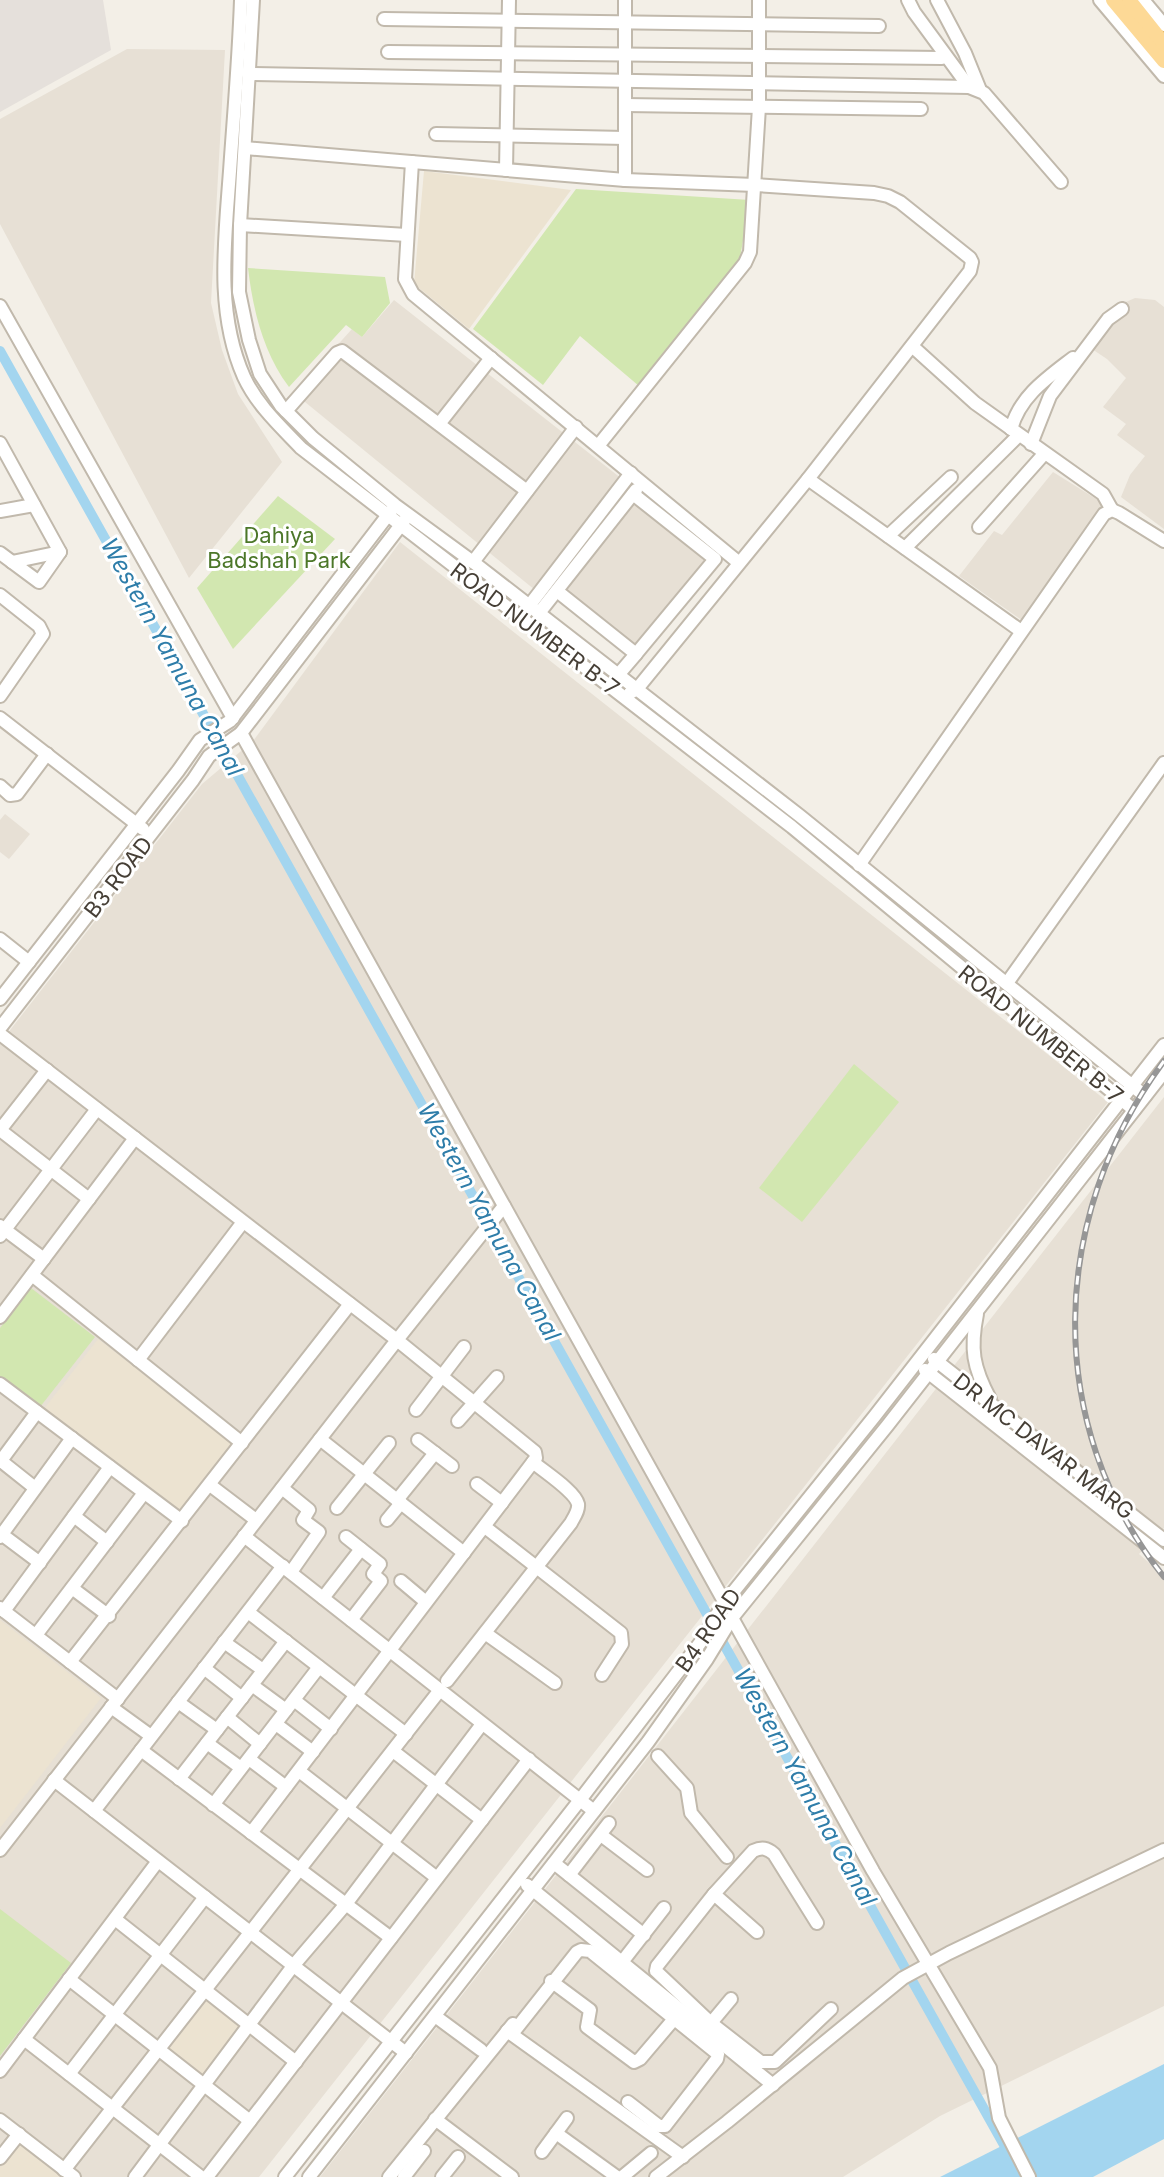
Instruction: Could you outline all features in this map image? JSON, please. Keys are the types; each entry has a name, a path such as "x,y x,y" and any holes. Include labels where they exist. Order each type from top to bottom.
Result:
{"main road":[{"path":"1113,0 1164,61"},
{"path":"1129,0 1164,44"}],"street":[{"name":"ROAD NUMBER B-7","path":"241,0 224,293 231,341 245,379 266,412 301,448 391,510 623,696 859,865 1145,1096"},
{"name":"ROAD NUMBER B-7","path":"253,0 239,292 249,340 260,374 286,411 391,510"},
{"path":"506,170 509,0"},
{"path":"625,0 625,180"},
{"path":"598,446 745,263 753,238 759,107 759,0"},
{"path":"908,0 914,12 974,88 1061,182"},
{"path":"937,0 965,53 974,88"},
{"path":"1100,0 1164,76"},
{"path":"1143,0 1164,25"},
{"path":"384,19 879,26"},
{"path":"388,52 942,58"},
{"path":"248,74 974,88"},
{"path":"625,105 921,109"},
{"path":"436,134 625,138"},
{"path":"245,148 625,180 755,185 888,196 970,258 970,271 808,479 637,689 623,696"},
{"path":"412,162 407,286 413,294 738,562"},
{"path":"240,225 407,235"},
{"path":"0,306 231,719 391,510"},
{"path":"1031,444 1050,396 1108,319 1122,309"},
{"path":"912,346 975,403 1103,494 1112,510 1164,541"},
{"path":"905,548 1015,432 1017,410 1041,382 1087,348"},
{"path":"286,411 342,351 527,491"},
{"path":"439,424 491,358"},
{"path":"473,562 576,427"},
{"path":"0,443 6,465 34,505 60,552"},
{"path":"979,527 1044,454"},
{"path":"534,609 631,473"},
{"path":"888,536 951,477"},
{"path":"808,479 1021,631"},
{"path":"534,609 557,591 642,482"},
{"path":"618,675 715,559 633,494"},
{"path":"0,511 34,505"},
{"path":"859,865 1104,514 1112,510"},
{"name":"ROAD NUMBER B-7","path":"405,521 473,562 637,689 1134,1110"},
{"name":"B3 ROAD","path":"0,1028 209,756 239,736 405,521"},
{"path":"12,562 60,552"},
{"path":"0,553 39,582 60,552"},
{"path":"557,591 636,654"},
{"path":"0,595 39,626 43,634 0,696"},
{"path":"675,605 692,620"},
{"path":"0,718 151,835"},
{"name":"B3 ROAD","path":"0,999 200,740 231,719"},
{"path":"239,736 723,1605"},
{"path":"0,786 15,795 47,754"},
{"path":"1007,983 1164,763"},
{"path":"0,939 29,962"},
{"path":"0,1034 397,1340 535,1452 533,1462 485,1527 251,1833"},
{"name":"B4 ROAD","path":"285,2177 580,1800 700,1643 723,1605 1163,1049"},
{"path":"47,1070 0,1130 89,1199"},
{"name":"B4 ROAD","path":"309,2177 648,1742 730,1621 1164,1072"},
{"path":"44,1259 2,1230 97,1109"},
{"path":"0,1317 135,1138"},
{"path":"1036,1209 1049,1219"},
{"path":"0,1850 501,1210"},
{"path":"138,1360 243,1222"},
{"path":"32,1275 242,1443"},
{"path":"70,1662 350,1304"},
{"path":"977,1310 973,1359 993,1405"},
{"path":"416,1410 464,1347"},
{"name":"DR MC DAVAR MARG","path":"925,1351 1162,1549"},
{"path":"917,1362 1162,1549"},
{"path":"458,1421 497,1377"},
{"path":"1,1388 182,1521"},
{"path":"35,1488 0,1461 37,1412"},
{"path":"40,1563 1,1534 72,1438"},
{"path":"320,1439 464,1553"},
{"path":"418,1440 452,1466"},
{"path":"337,1508 389,1443"},
{"path":"387,1520 435,1453"},
{"path":"0,2120 69,2173 113,2108 571,1523 578,1503 571,1493 533,1462"},
{"path":"110,1467 2,1609 70,1662 151,1736"},
{"path":"477,1484 502,1503"},
{"path":"210,1485 256,1520"},
{"path":"94,1811 248,1612 319,1532 303,1520 309,1510 282,1488"},
{"path":"36,1635 144,1493"},
{"path":"74,1516 107,1542"},
{"path":"485,1527 621,1633 622,1644 602,1675"},
{"path":"244,1536 390,1650 444,1686 482,1724 594,1811"},
{"path":"346,1537 380,1564 373,1574 381,1581 351,1620"},
{"path":"323,1598 361,1549"},
{"path":"401,1581 426,1602"},
{"path":"72,1588 109,1616"},
{"path":"248,1612 406,1734"},
{"path":"730,1621 985,2059 1003,2127 1029,2177"},
{"path":"485,1633 555,1683"},
{"path":"179,1779 286,1641"},
{"path":"224,1642 263,1670"},
{"path":"213,1805 319,1667"},
{"path":"204,1668 242,1698"},
{"path":"252,1685 331,1729"},
{"path":"178,1702 217,1730"},
{"path":"227,1717 260,1744"},
{"path":"276,1724 313,1752"},
{"path":"135,2177 293,1966 346,1904 482,1724"},
{"path":"207,1743 286,1787"},
{"path":"141,1750 391,1938"},
{"path":"393,1751 482,1820"},
{"path":"658,1756 687,1788 691,1813 727,1857"},
{"path":"24,2039 204,2177 529,1759"},
{"path":"299,1771 437,1878"},
{"path":"54,1780 406,2053"},
{"path":"569,1875 609,1823"},
{"path":"601,1835 647,1870"},
{"path":"628,2102 659,2126 665,2126 717,2059 716,2051 676,2009 656,1968 714,1894 753,1851 768,1849 774,1854 817,1923"},
{"path":"656,2177 903,1978 1164,1850"},
{"path":"0,2071 158,1861"},
{"path":"554,1863 644,1935"},
{"path":"519,1878 773,2085"},
{"path":"714,1894 757,1932"},
{"path":"69,2074 205,1897"},
{"path":"622,1962 664,1908"},
{"path":"115,1919 296,2062"},
{"path":"510,2032 584,1931"},
{"path":"389,2177 577,1952 586,1950 676,2009 711,2023 767,2064 775,2062 831,2009"},
{"path":"69,1979 250,2121"},
{"path":"551,1981 591,2012 587,2027 634,2062 640,2059 676,2009"},
{"path":"711,2023 731,1999"},
{"path":"435,2016 481,2050"},
{"path":"510,2032 683,2157"},
{"path":"542,2152 567,2118"},
{"path":"435,2119 512,2177"},
{"path":"556,2133 613,2176 651,2153"},
{"path":"0,2158 19,2134"},
{"path":"404,2177 424,2151"},
{"path":"442,2177 458,2157"},
{"path":"294,2166 309,2177"}],"shaded area":[{"path":"0,0 103,0 111,50 0,112"},
{"path":"127,49 225,50 211,303 222,350 238,394 282,462 189,578 0,224 0,119"},
{"path":"424,171 571,190 469,329 414,284"},
{"path":"1135,298 1155,300 1164,307 1164,529 1121,497 1130,475 1145,456 1117,435 1126,424 1103,407 1126,378 1107,359 1086,345 1119,305"},
{"path":"394,300 724,559 642,656 554,594 546,599 294,393 352,329 362,337"},
{"path":"1053,472 1106,505 1023,621 959,576 994,531 1002,535"},
{"path":"400,542 1108,1102 259,2177 0,2177 0,1043 202,784 253,741"},
{"path":"5,814 30,834 9,859 0,852 0,820"},
{"path":"1164,1097 1164,1528 1139,1554 1164,1576 1164,2006 940,2116 843,2177 320,2177"},
{"path":"98,1339 233,1443 179,1513 44,1409"},
{"path":"0,1620 101,1698 0,1828"},
{"path":"205,1998 243,2027 203,2079 165,2049"},
{"path":"19,2144 63,2177 0,2177 0,2168"}],"green space":[{"path":"576,189 750,200 740,258 639,386 580,336 543,385 473,329"},
{"path":"248,268 385,277 390,303 362,337 346,325 289,387 272,360 261,330"},
{"name":"Dahiya Badshah Park","path":"278,496 335,539 233,649 197,588"},
{"path":"854,1064 899,1102 802,1222 759,1188"},
{"path":"31,1288 95,1337 40,1407 0,1376 0,1328"},
{"path":"0,1909 71,1963 0,2056"}],"water":[{"path":"1164,2064 1164,2139 1093,2177 940,2177"}],"waterway":[{"name":"Western Yamuna Canal","path":"0,351 1022,2177"}],"railway":[{"path":"1164,1061 1126,1121 1098,1186 1081,1252 1075,1320 1080,1387 1096,1454 1124,1517 1164,1577"}]}
